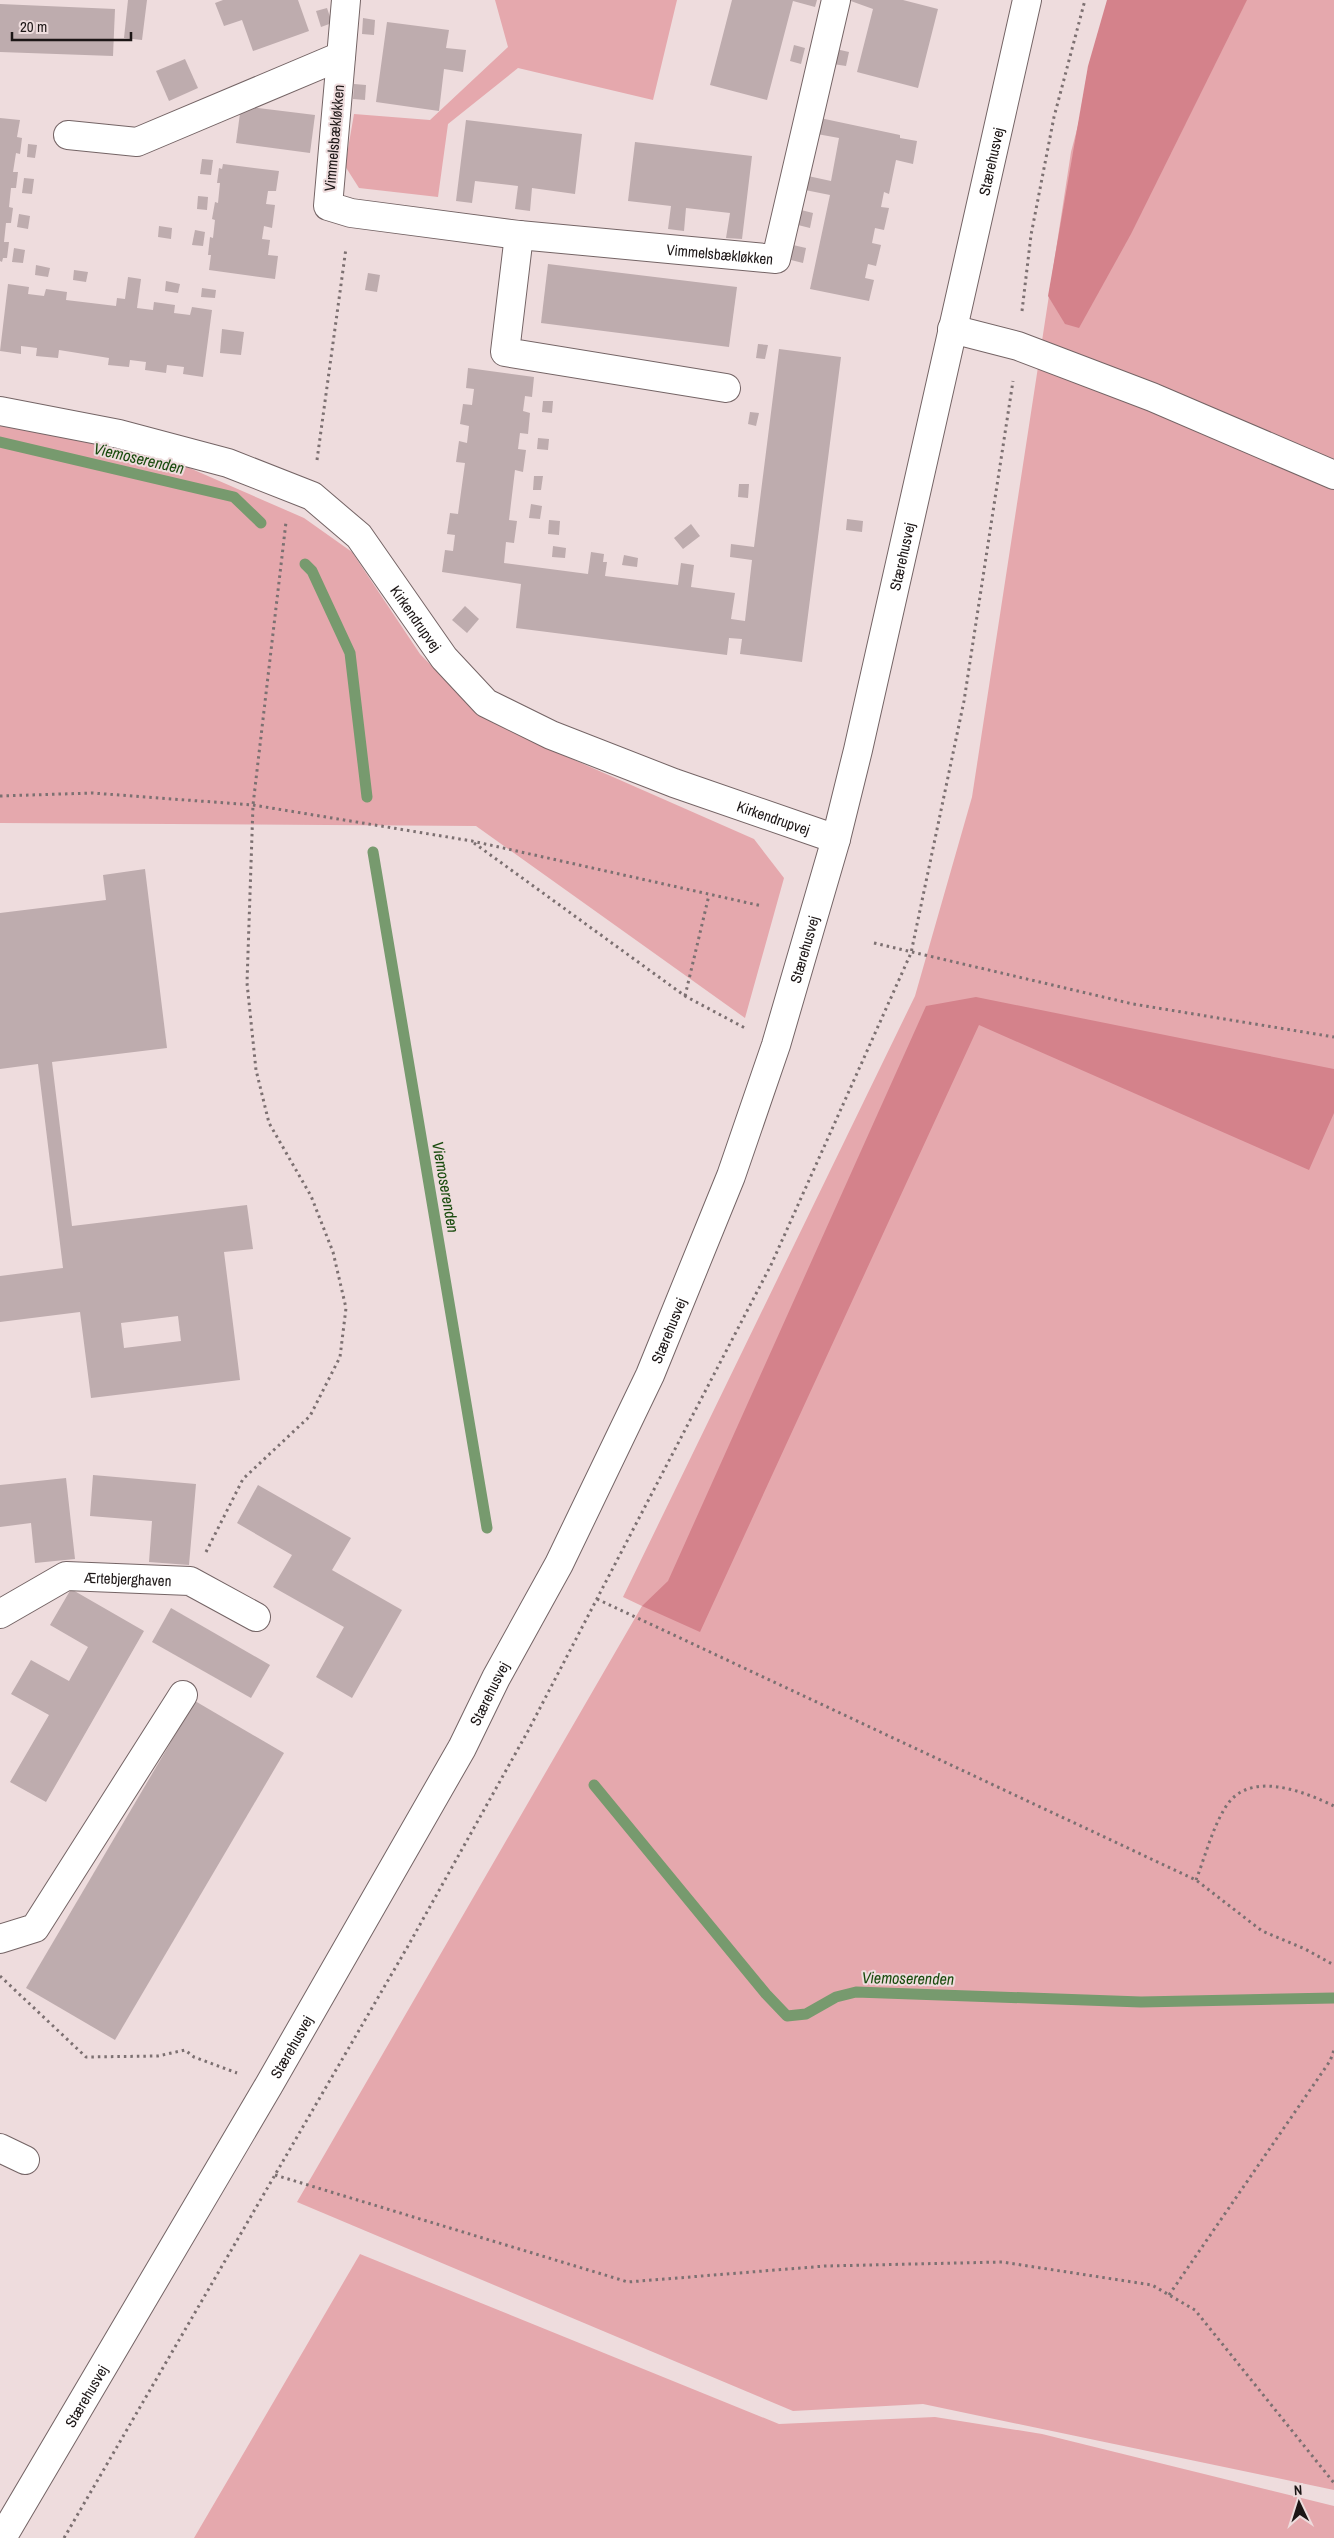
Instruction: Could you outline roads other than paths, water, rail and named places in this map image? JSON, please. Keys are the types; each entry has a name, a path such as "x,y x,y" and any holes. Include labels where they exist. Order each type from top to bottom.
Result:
{"street":[{"name":"Vimmelsbækløkken","path":"346,0 328,206 350,213 519,236 776,259 836,0"},
{"name":"Stærehusvej","path":"2,2538 269,2085 462,1748 496,1678 559,1564 650,1375 731,1176 776,1045 836,840 1027,0"},
{"name":"Vimmelsbækløkken","path":"68,135 137,142 341,56"},
{"path":"519,236 504,352 726,388"},
{"path":"952,329 1018,346 1152,397 1334,475"},
{"name":"Kirkendrupvej","path":"0,411 119,434 228,462 301,492 359,536 444,658 486,703 550,735 674,783 836,840"},
{"name":"Ærtebjerghaven","path":"0,1614 66,1576 190,1581 256,1618"},
{"path":"0,1939 35,1928 183,1695"},
{"path":"0,2148 25,2160"}],"waterway":[{"name":"Viemoserenden","path":"0,442 234,497 261,523"},
{"name":"Viemoserenden","path":"305,564 312,571 350,653 367,797"},
{"name":"Viemoserenden","path":"373,852 487,1528"},
{"name":"Viemoserenden","path":"594,1785 766,1994 787,2016 806,2014 836,1997 856,1992 1141,2002 1334,1998"}]}
